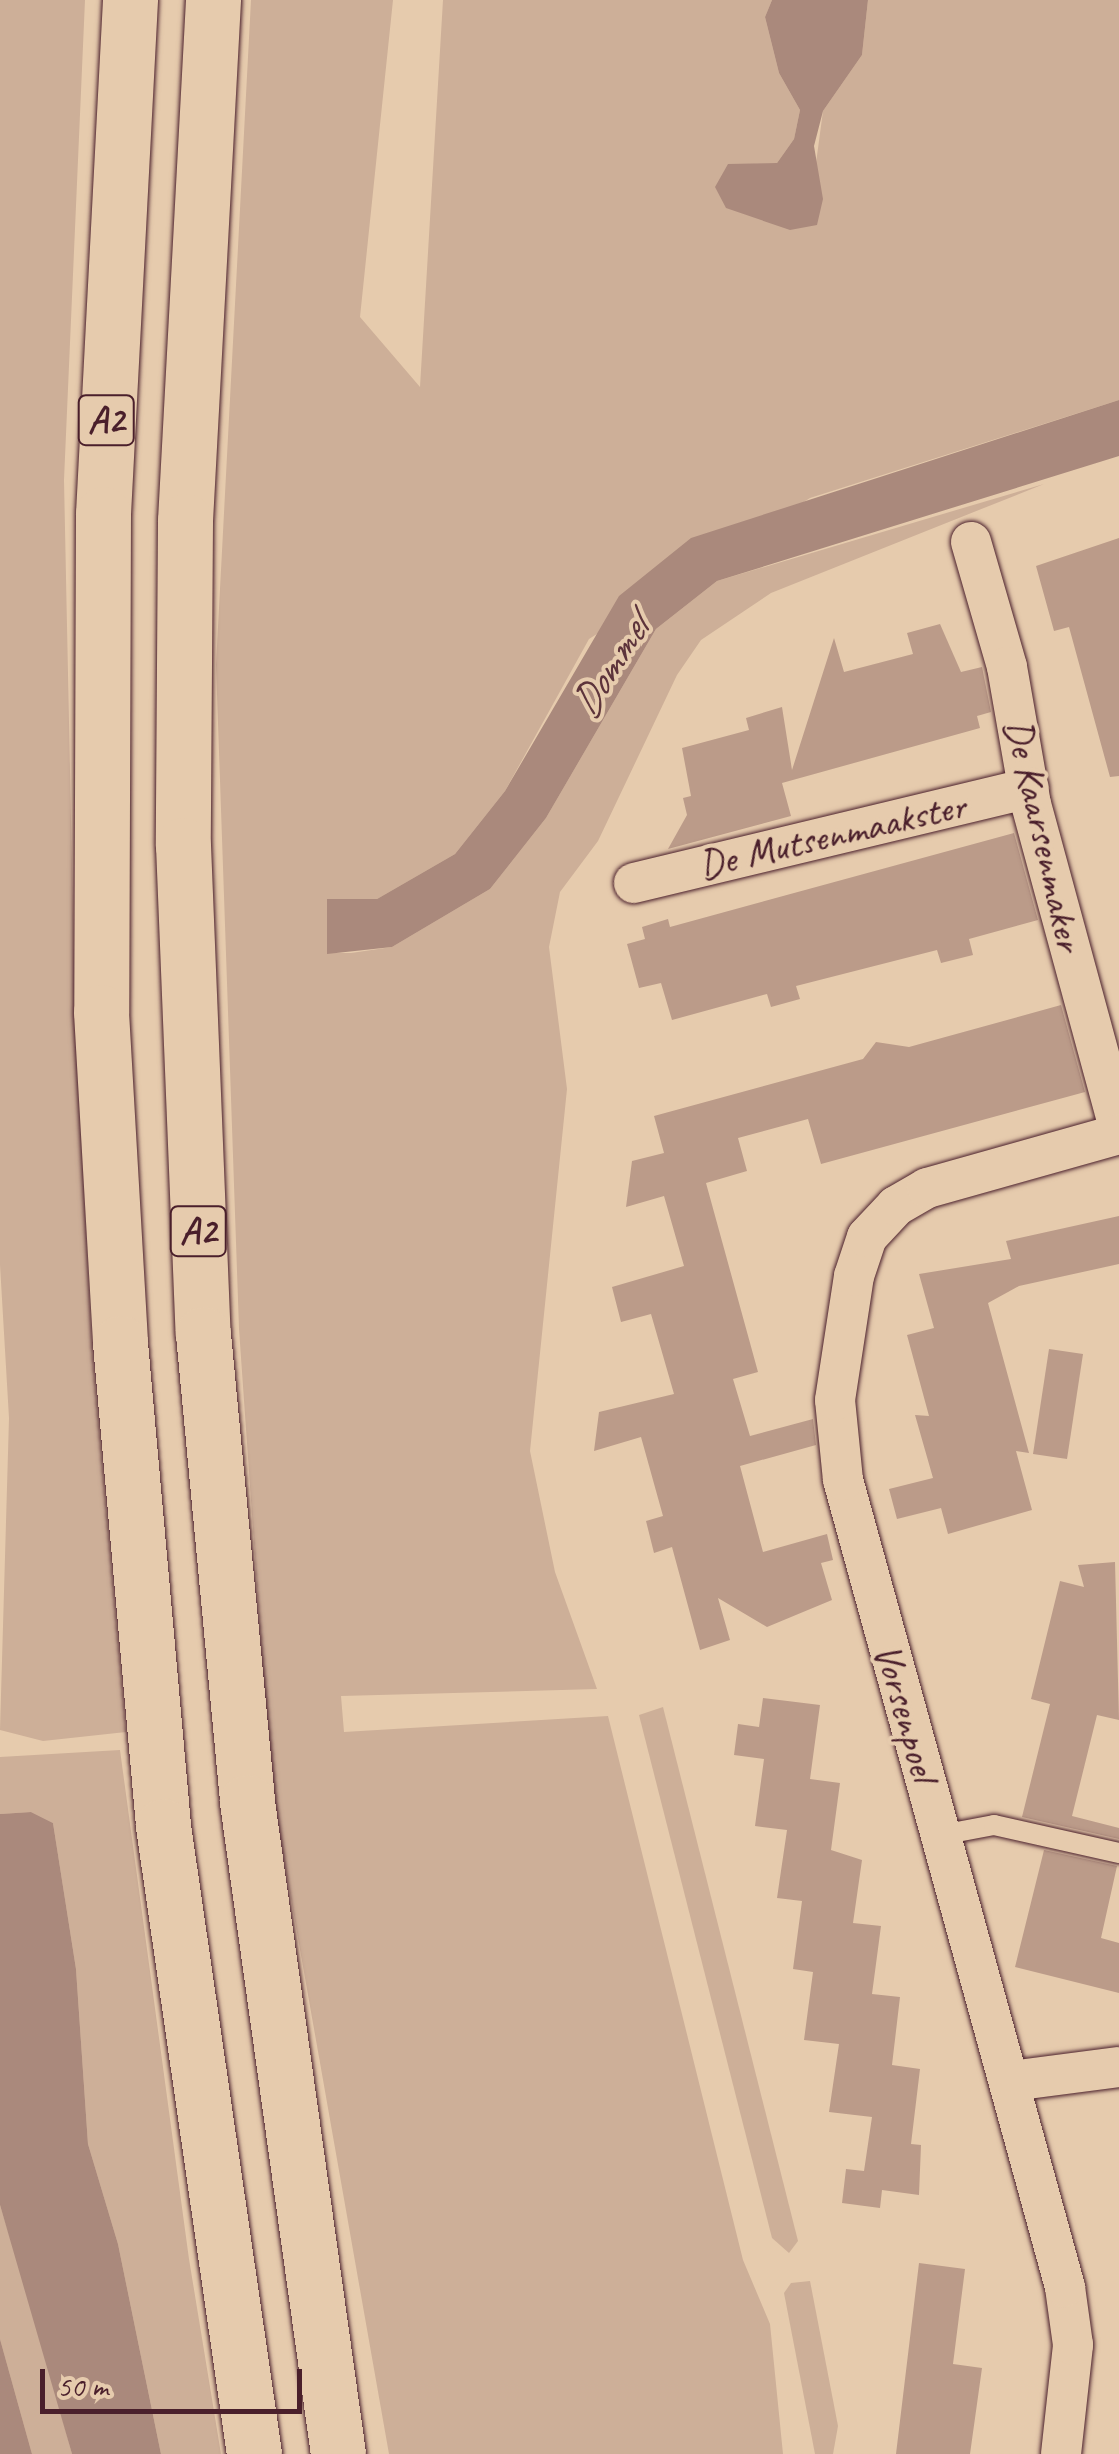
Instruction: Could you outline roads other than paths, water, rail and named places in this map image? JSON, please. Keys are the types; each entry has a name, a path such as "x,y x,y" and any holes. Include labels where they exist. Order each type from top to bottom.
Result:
{"highway":[{"name":"A2","path":"130,0 103,514 101,1012 120,1343 163,1826 254,2454"},
{"name":"A2","path":"213,0 184,540 183,845 200,1278 247,1802 338,2454"}],"street":[{"name":"De Kaarsenmaker","path":"971,542 1007,667 1028,788 1119,1131"},
{"name":"De Mutsenmaakster","path":"634,882 710,871 1028,788"},
{"name":"Vorsenpoel","path":"1061,2454 1073,2345 1011,2081 836,1442 854,1276 867,1237 896,1206 927,1188 1119,1131"},
{"path":"1011,2081 1119,2067"}],"lane":[{"path":"941,1834 994,1825 1119,1853"}],"water":[{"path":"772,0 868,0 862,55 823,111 814,146 823,199 817,225 790,230 726,208 715,187 728,164 777,163 794,139 800,110 779,73 765,17"},
{"name":"Dommel","path":"1119,400 1119,456 717,581 656,629 546,818 490,889 392,947 327,954 327,899 377,899 455,854 505,791 619,596 691,538"},
{"path":"31,1812 53,1823 76,1969 88,2144 118,2244 161,2454 72,2454 0,2205 0,1814"},
{"path":"0,2339 32,2454 0,2454"}]}
